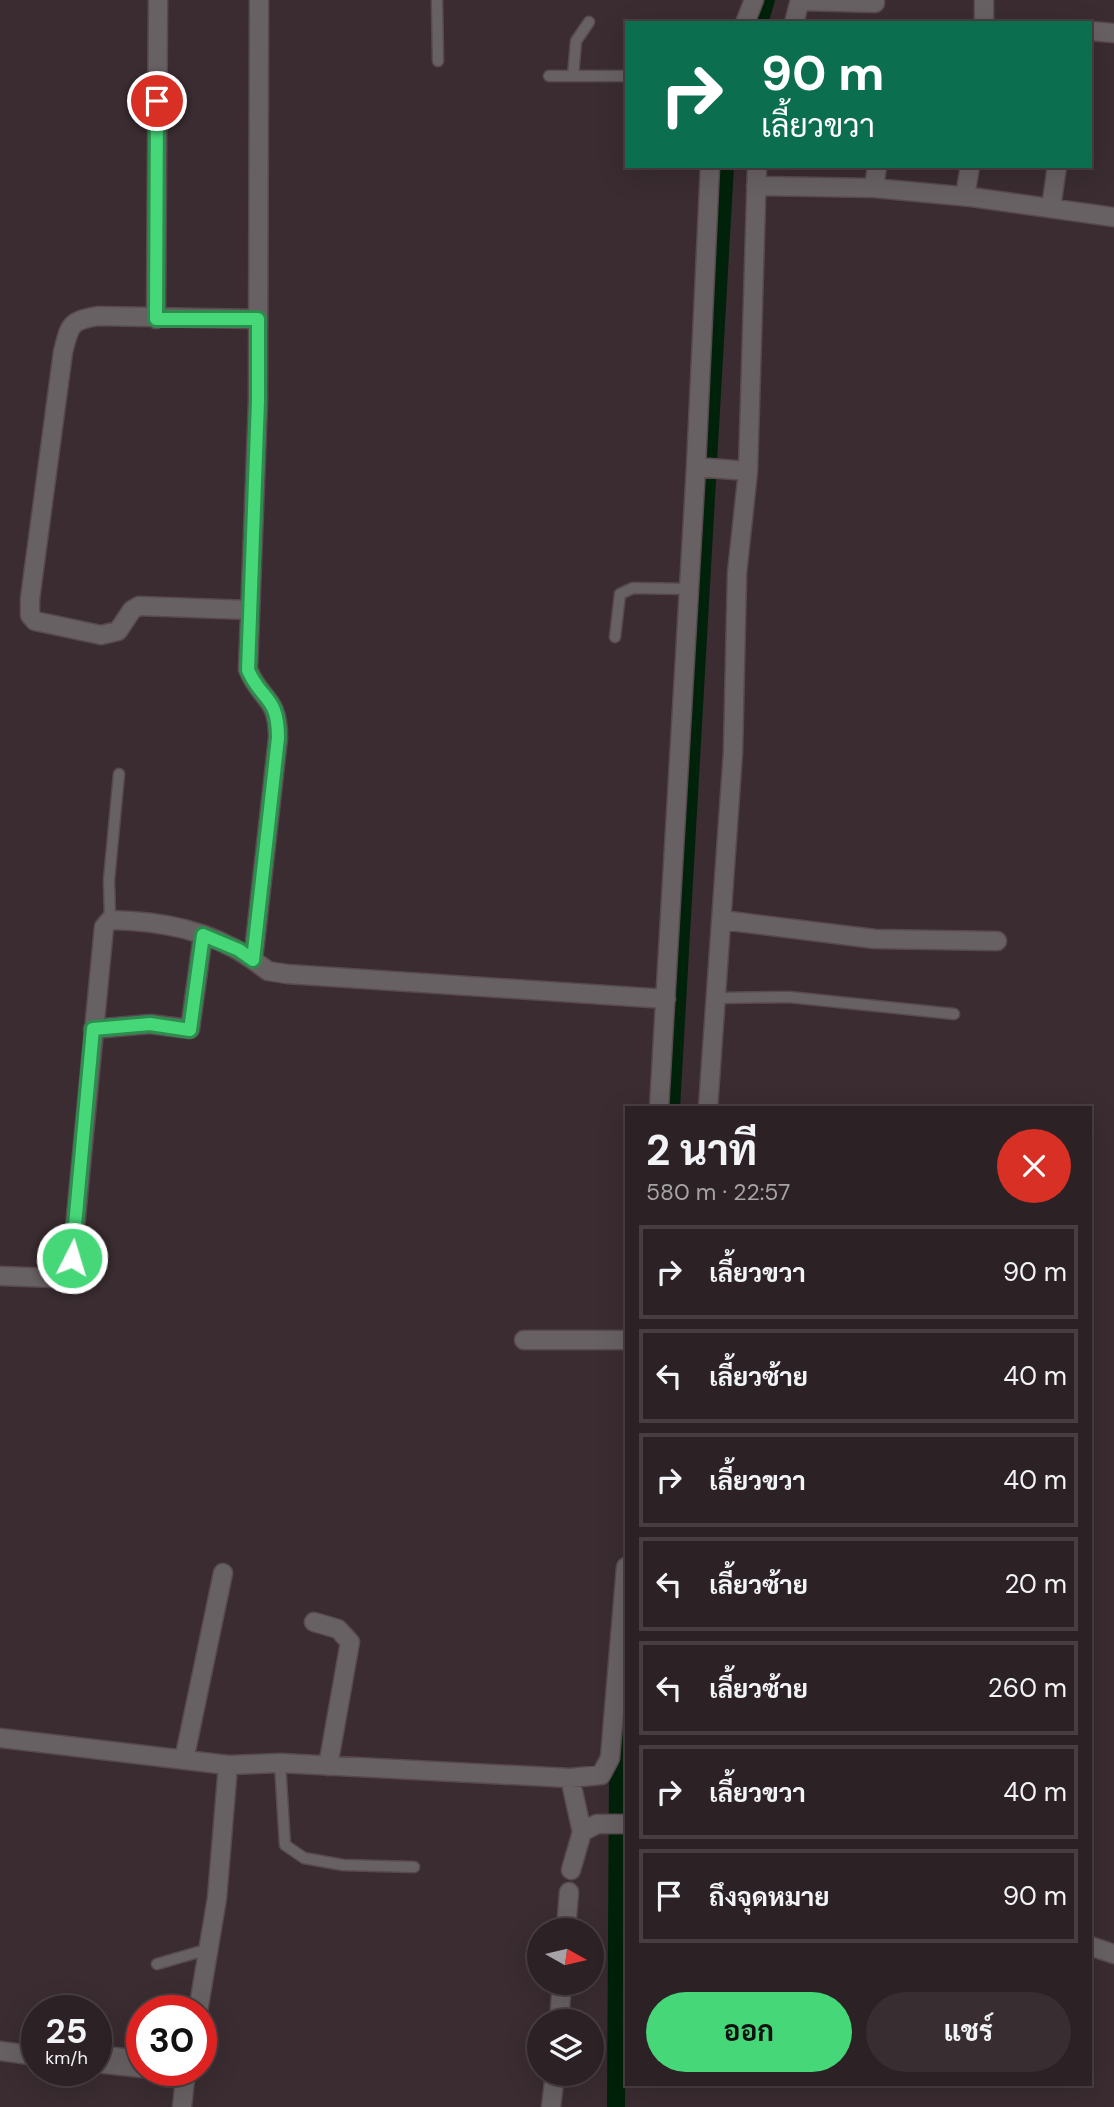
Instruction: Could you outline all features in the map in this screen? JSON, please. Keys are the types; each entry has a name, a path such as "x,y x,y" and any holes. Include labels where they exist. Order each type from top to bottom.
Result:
{"street":[{"path":"156,319 158,0"},
{"path":"253,960 278,715 272,701 253,682 248,670 248,610 258,401 259,0"},
{"path":"746,21 754,0"},
{"path":"795,21 800,0 875,3"},
{"path":"984,0 984,21"},
{"path":"1092,31 1114,33"},
{"path":"659,1106 699,467 710,168"},
{"path":"708,1106 733,752 737,573 745,471 757,168"},
{"path":"874,188 877,168"},
{"path":"965,196 970,168"},
{"path":"1051,208 1058,168"},
{"path":"756,186 874,188 965,196 1114,216"},
{"path":"248,610 139,606 118,631 109,635 34,621 30,615 62,366 70,327 77,320 98,316 258,319"},
{"path":"699,467 745,471"},
{"path":"0,1276 55,1278 64,1274 72,1258 101,934 110,920 172,924 239,950 262,969 287,974 666,999"},
{"path":"722,920 875,939 997,941"},
{"path":"93,1029 150,1024 190,1030 203,935"},
{"path":"524,1340 625,1340"},
{"path":"184,1760 223,1573"},
{"path":"0,1738 228,1765 280,1763 570,1778 601,1775 610,1758 625,1592"},
{"path":"314,1622 338,1629 350,1642 328,1766"},
{"path":"201,1995 217,1898 228,1765"},
{"path":"570,1778 589,1828 571,1870"},
{"path":"589,1828 625,1825"},
{"path":"567,1918 569,1892"},
{"path":"1092,1947 1114,1954"},
{"path":"0,2051 21,2054"},
{"path":"182,2107 184,2086"},
{"path":"551,2107 554,2086"}],"lane":[{"path":"437,0 438,61"},
{"path":"573,76 576,41 589,22"},
{"path":"549,76 625,76"},
{"path":"615,637 620,594 633,588 690,589"},
{"path":"110,920 109,880 119,774"},
{"path":"717,998 789,997 954,1014"},
{"path":"280,1763 285,1845 304,1858 343,1865 414,1867"},
{"path":"157,1964 209,1949"}],"waterway":[{"path":"760,21 766,0"},
{"path":"671,1106 725,168"},
{"path":"616,2107 618,1775 625,1684"}],"route":[{"path":"72,1258 93,1029 150,1024 190,1030 203,935 239,950 253,960 278,738 278,715 272,701 253,682 248,670 248,610 258,401 258,319 156,319 157,101"}]}
